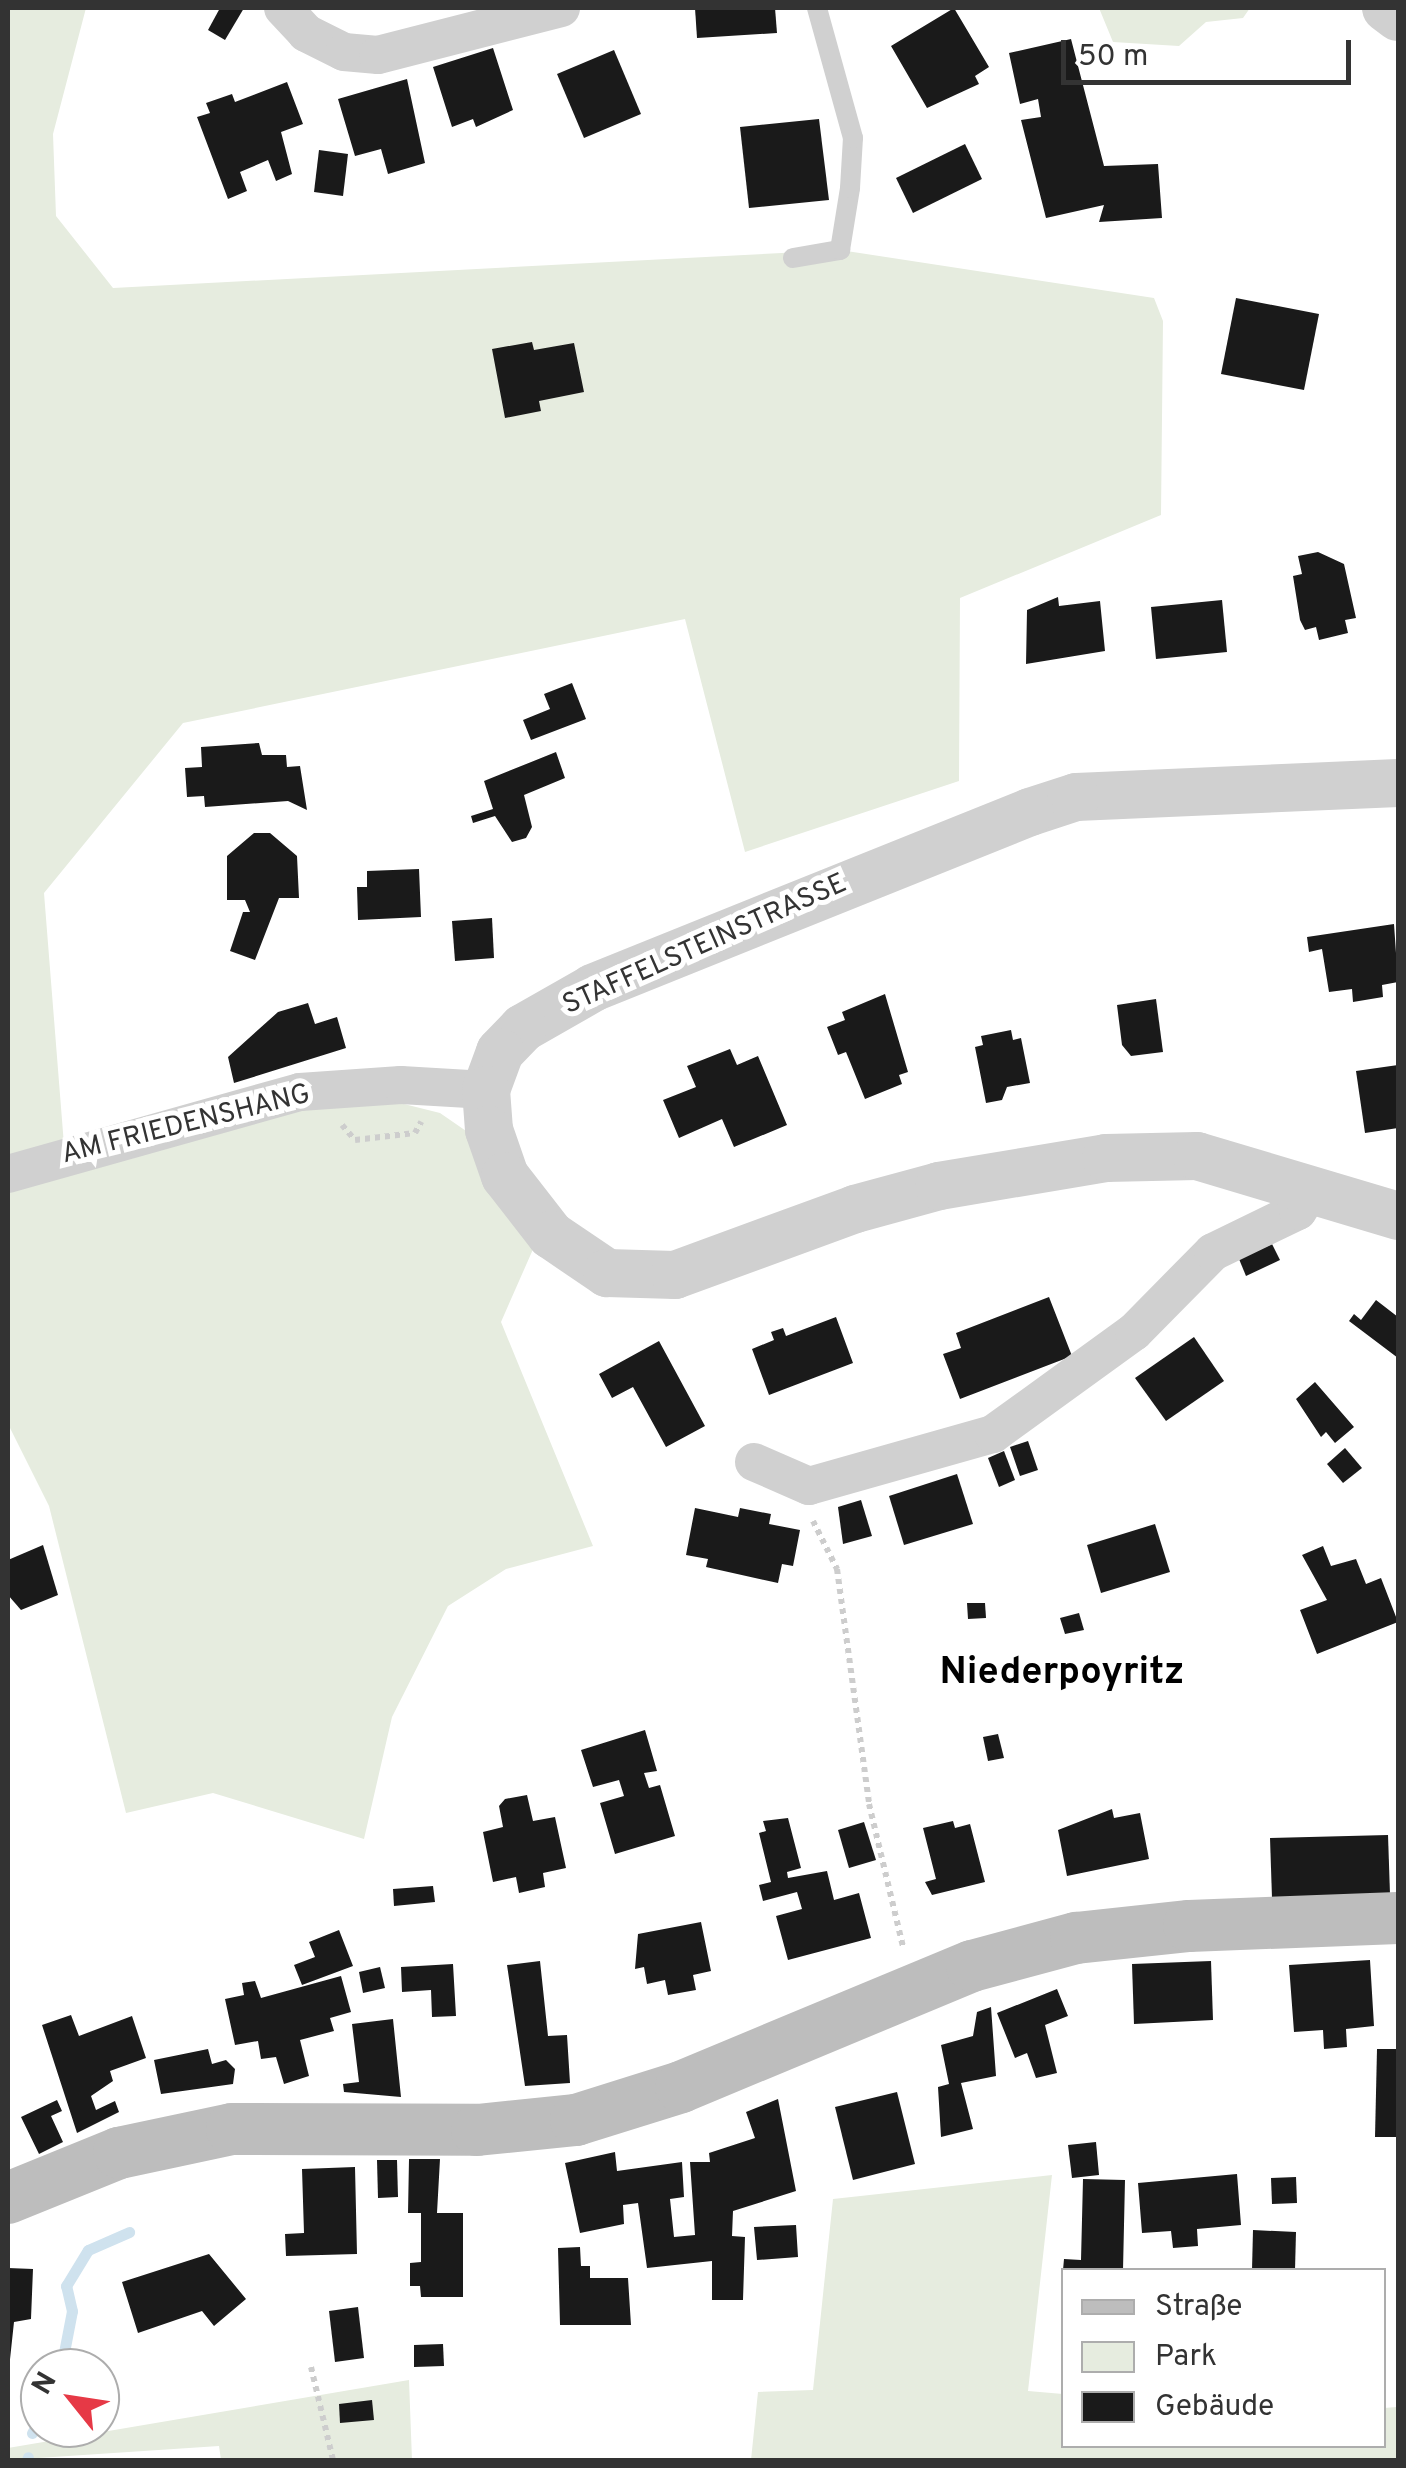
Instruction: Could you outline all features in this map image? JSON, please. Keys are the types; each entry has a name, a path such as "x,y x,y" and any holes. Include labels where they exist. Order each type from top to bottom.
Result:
{"main road":[{"path":"8,2198 119,2153 232,2128 477,2130 576,2120 682,2086 972,1966 1076,1938 1158,1928 1398,1918"}],"street":[{"path":"283,8 306,33 344,52 378,55 421,49 560,8"},
{"name":"STAFFELSTEINSTRASSE","path":"486,1090 500,1052 523,1028 593,988 1030,812 1076,798 1398,783"},
{"name":"AM FRIEDENSHANG","path":"8,1174 300,1092 401,1085 486,1090"},
{"path":"486,1090 489,1130 506,1176 552,1235 607,1273 675,1275 855,1208 939,1186 1106,1158 1196,1156 1313,1187 1398,1216"},
{"path":"754,1462 809,1486 992,1434 1134,1332 1213,1252 1298,1211 1313,1187"}],"lane":[{"path":"793,258 840,250 850,188 853,138 817,8"}],"path":[{"path":"808,1510 836,1569 869,1804 906,1959"},
{"path":"311,2368 333,2460"}],"green space":[{"path":"8,8 86,8 53,134 56,216 113,288 840,250 1154,298 1163,321 1161,515 960,598 959,781 745,852 685,619 183,723 44,893 64,1145 8,1162"},
{"path":"1099,8 1250,8 1243,18 1206,22 1179,46 1113,42"},
{"path":"392,1101 440,1113 469,1133 534,1247 501,1322 593,1546 506,1569 448,1606 392,1717 364,1839 213,1793 126,1813 49,1506 8,1424 8,1189 300,1104"},
{"path":"1052,2175 1028,2391 1061,2394 1061,2448 1386,2448 1386,2408 1397,2407 1398,2347 1398,2460 751,2460 758,2392 813,2390 833,2199"},
{"path":"409,2380 412,2460 221,2460 219,2446 8,2460 8,2448 20,2446 120,2448 120,2429"}],"building":[{"path":"220,8 244,8 225,40 208,30"},
{"path":"695,8 775,8 777,33 697,38"},
{"path":"954,8 989,67 975,76 979,84 927,108 891,46"},
{"path":"1071,39 1104,166 1158,164 1162,218 1099,222 1104,205 1046,218 1021,120 1041,117 1038,99 1020,104 1009,53"},
{"path":"493,48 513,110 476,127 473,119 452,127 433,67"},
{"path":"614,50 641,114 584,138 557,74"},
{"path":"407,79 425,163 388,174 381,149 355,156 338,99"},
{"path":"287,82 303,124 281,132 292,174 276,181 268,160 240,172 247,191 228,199 197,117 210,113 206,103 232,94 235,102"},
{"path":"819,119 829,200 749,208 740,127"},
{"path":"965,144 982,179 913,213 896,178"},
{"path":"319,150 348,154 343,196 314,192"},
{"path":"1236,298 1319,314 1304,390 1221,374"},
{"path":"532,342 534,350 574,343 584,392 539,401 541,411 505,418 492,349"},
{"path":"1318,552 1344,564 1356,618 1345,620 1348,633 1319,640 1316,627 1305,630 1300,620 1293,576 1302,574 1298,556"},
{"path":"1058,597 1059,606 1100,601 1105,651 1026,664 1027,610"},
{"path":"1222,600 1227,652 1156,659 1151,607"},
{"path":"572,683 586,719 531,740 523,720 550,709 544,694"},
{"path":"259,743 262,755 286,755 287,767 300,766 307,810 288,801 205,807 204,796 187,797 185,768 202,767 201,747"},
{"path":"556,752 565,778 524,795 532,827 526,838 512,842 495,816 473,823 471,816 493,809 484,781"},
{"path":"254,833 270,833 297,856 299,898 279,898 255,960 230,951 243,912 250,912 245,900 227,900 227,856"},
{"path":"419,869 421,917 358,920 357,887 367,887 367,871"},
{"path":"492,918 494,958 455,961 452,921"},
{"path":"1394,924 1398,982 1382,985 1383,997 1353,1002 1352,989 1329,992 1322,949 1309,952 1307,937"},
{"path":"885,994 908,1072 899,1075 902,1084 865,1099 846,1052 838,1055 827,1027 845,1020 842,1012"},
{"path":"1156,999 1163,1052 1131,1056 1122,1045 1117,1005"},
{"path":"308,1003 315,1024 337,1017 346,1048 234,1083 228,1057 278,1012"},
{"path":"1011,1030 1013,1040 1021,1038 1030,1083 1007,1087 1002,1100 986,1103 975,1047 983,1045 981,1036"},
{"path":"730,1049 737,1065 758,1056 787,1125 734,1147 722,1119 679,1138 663,1100 696,1087 687,1066"},
{"path":"1398,1065 1398,1128 1365,1133 1356,1071"},
{"path":"1272,1244 1280,1260 1246,1276 1239,1259"},
{"path":"1049,1297 1072,1356 960,1399 943,1354 961,1348 956,1333"},
{"path":"1376,1300 1398,1317 1398,1358 1349,1321 1354,1314 1361,1320"},
{"path":"836,1317 853,1363 769,1395 752,1349 774,1340 771,1332 783,1328 786,1336"},
{"path":"1194,1337 1224,1381 1166,1421 1135,1378"},
{"path":"659,1341 705,1426 666,1447 633,1387 612,1398 599,1374"},
{"path":"1315,1382 1354,1427 1335,1443 1326,1432 1321,1437 1296,1399"},
{"path":"1028,1441 1038,1470 1020,1476 1010,1447"},
{"path":"1345,1448 1362,1468 1343,1483 1327,1464"},
{"path":"1004,1451 1015,1480 999,1487 988,1458"},
{"path":"957,1474 973,1524 904,1545 889,1496"},
{"path":"861,1500 872,1536 843,1544 838,1507"},
{"path":"695,1508 738,1517 740,1508 771,1514 769,1524 800,1530 793,1566 782,1564 778,1583 706,1567 708,1559 686,1555"},
{"path":"1155,1524 1170,1572 1101,1593 1087,1545"},
{"path":"43,1545 58,1595 21,1610 8,1595 8,1560"},
{"path":"1323,1546 1331,1566 1356,1559 1366,1584 1381,1578 1398,1622 1317,1654 1300,1610 1327,1600 1302,1555"},
{"path":"967,1603 985,1603 986,1618 968,1619"},
{"path":"1079,1613 1084,1630 1065,1634 1060,1618"},
{"path":"645,1730 657,1771 644,1773 649,1788 660,1785 675,1836 615,1854 600,1803 624,1796 619,1780 593,1787 581,1750"},
{"path":"998,1734 1004,1758 988,1761 983,1737"},
{"path":"527,1795 533,1821 555,1817 566,1868 543,1873 545,1887 519,1893 516,1877 493,1882 483,1832 503,1827 499,1806 505,1799"},
{"path":"1112,1809 1114,1818 1140,1813 1149,1859 1067,1876 1058,1830"},
{"path":"788,1818 801,1868 787,1872 788,1878 827,1871 834,1900 859,1893 871,1938 788,1960 776,1916 802,1909 797,1892 763,1901 759,1885 771,1882 759,1833 766,1831 763,1821"},
{"path":"953,1821 955,1828 970,1824 985,1882 932,1895 925,1882 936,1879 923,1828"},
{"path":"864,1822 876,1860 849,1868 838,1830"},
{"path":"1388,1835 1390,1894 1272,1898 1270,1838"},
{"path":"433,1886 435,1902 394,1906 393,1889"},
{"path":"701,1922 711,1971 693,1975 696,1990 668,1995 665,1980 647,1984 644,1967 635,1969 638,1934"},
{"path":"339,1930 353,1966 302,1985 294,1965 315,1957 309,1942"},
{"path":"1370,1960 1374,2026 1346,2029 1347,2047 1324,2049 1323,2030 1294,2032 1289,1965"},
{"path":"540,1961 548,2036 567,2035 570,2083 525,2086 507,1965"},
{"path":"1211,1961 1213,2020 1134,2024 1132,1964"},
{"path":"453,1964 456,2016 432,2017 431,1990 402,1992 401,1967"},
{"path":"380,1967 385,1988 363,1993 359,1972"},
{"path":"341,1976 351,2012 330,2018 334,2031 300,2040 309,2076 284,2084 276,2057 261,2059 258,2041 235,2045 225,1999 244,1995 242,1983 255,1981 261,1998"},
{"path":"1057,1989 1068,2016 1045,2025 1057,2073 1036,2078 1027,2053 1015,2058 997,2013"},
{"path":"991,2007 996,2076 961,2083 973,2129 941,2137 938,2087 949,2084 941,2045 973,2036 977,2012"},
{"path":"71,2015 79,2036 132,2016 146,2058 110,2071 113,2081 91,2096 96,2110 115,2101 119,2112 77,2133 42,2025"},
{"path":"393,2019 401,2097 344,2092 343,2084 359,2082 352,2024"},
{"path":"208,2049 212,2064 226,2060 235,2069 233,2084 161,2094 154,2060"},
{"path":"1377,2049 1398,2049 1398,2137 1375,2137"},
{"path":"897,2092 915,2164 853,2180 835,2107"},
{"path":"778,2099 796,2191 733,2211 732,2236 745,2237 743,2300 712,2300 712,2261 647,2268 638,2203 623,2205 624,2224 580,2233 565,2163 615,2152 617,2171 682,2162 684,2197 670,2199 674,2237 695,2235 690,2162 710,2162 709,2153 755,2138 746,2112"},
{"path":"57,2100 62,2111 51,2116 63,2142 39,2154 21,2117"},
{"path":"1096,2142 1099,2175 1072,2178 1068,2145"},
{"path":"409,2159 440,2159 437,2213 463,2213 463,2297 421,2297 420,2286 410,2286 410,2263 421,2262 421,2213 408,2213"},
{"path":"377,2160 397,2160 398,2197 378,2198"},
{"path":"355,2167 357,2254 286,2256 285,2234 304,2233 302,2169"},
{"path":"1237,2174 1241,2225 1197,2229 1198,2246 1173,2248 1171,2231 1142,2233 1138,2183"},
{"path":"1296,2177 1297,2203 1272,2204 1271,2178"},
{"path":"1083,2179 1125,2180 1123,2268 1063,2268 1064,2259 1081,2260"},
{"path":"796,2225 798,2257 757,2260 754,2227"},
{"path":"1253,2230 1296,2232 1295,2268 1252,2268"},
{"path":"580,2247 581,2266 590,2266 590,2278 628,2278 631,2325 560,2325 558,2248"},
{"path":"209,2254 246,2299 214,2326 202,2311 138,2333 122,2282"},
{"path":"8,2268 33,2269 31,2319 14,2322 8,2378"},
{"path":"358,2307 364,2358 335,2362 329,2311"},
{"path":"443,2344 444,2366 414,2367 414,2345"},
{"path":"372,2400 374,2420 340,2423 339,2404"}],"waterway":[{"path":"65,2348 72,2311 66,2286 88,2250 129,2232"}],"district":[{"name":"Niederpoyritz","path":"1062,1674"}]}
